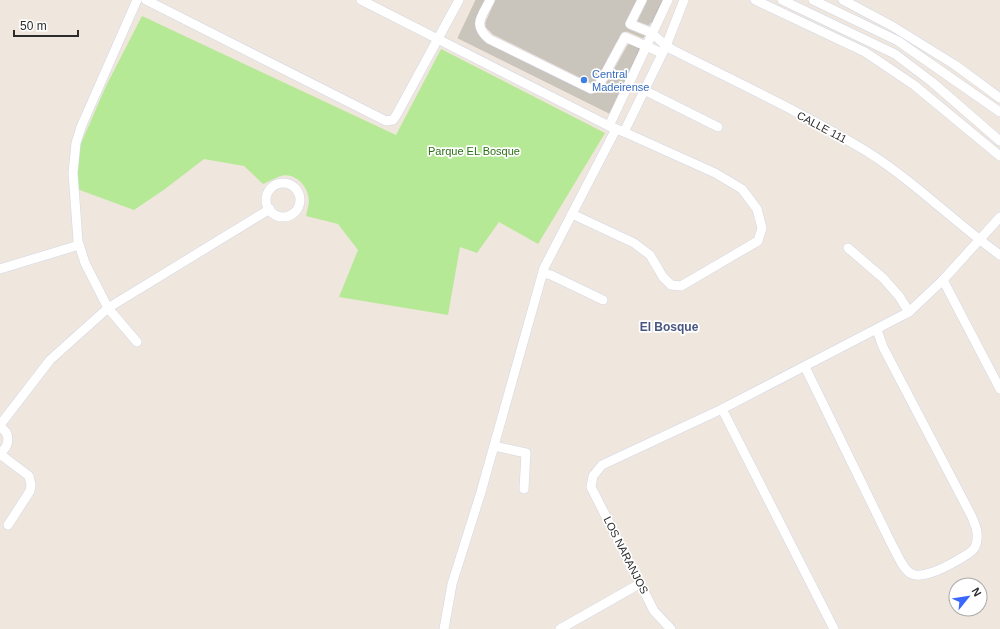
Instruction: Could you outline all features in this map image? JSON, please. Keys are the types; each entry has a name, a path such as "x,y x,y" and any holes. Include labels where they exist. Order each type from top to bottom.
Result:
{"street":[{"path":"137,0 81,127 76,143 73,173 75,212 79,245 85,263 108,308 137,342"},
{"path":"146,0 386,121 392,120 397,114 459,0"},
{"path":"361,0 616,129 715,173 742,189 757,209 762,228 758,241 681,286 671,285 663,277 650,255 634,243 572,214"},
{"path":"490,0 479,25 482,32 490,39 591,89 598,87 625,37 642,0"},
{"path":"444,629 452,584 494,446 543,273 616,129 646,47 668,0"},
{"path":"616,129 644,90 664,49 684,0"},
{"path":"755,0 865,52 914,85 1000,156"},
{"path":"782,0 895,54 932,82 1000,141"},
{"path":"843,0 892,26 955,65 1000,98"},
{"path":"816,1 898,41 1000,112"},
{"path":"630,24 652,33"},
{"name":"CALLE 111","path":"652,33 664,49 822,126 867,152 909,183 979,240 1000,255"},
{"path":"625,37 646,47 664,49"},
{"path":"644,90 718,127"},
{"path":"8,525 30,491 31,484 29,476 0,453 7,447 8,442 6,433 0,426 50,360 108,308 270,209"},
{"path":"834,629 722,409 877,330 909,312 943,280 979,240 997,226 1000,217"},
{"path":"0,269 79,245"},
{"path":"848,248 883,278 899,296 909,312"},
{"path":"543,273 603,300"},
{"path":"943,280 1000,389"},
{"path":"805,367 893,547 905,568 910,573 917,576 934,572 974,550 977,542 977,530 971,515 883,347 877,330"},
{"name":"LOS NARANJOS","path":"671,629 654,611 591,487 593,476 602,465 722,409"},
{"path":"494,446 526,453 524,489"},
{"path":"560,629 641,583"}],"green space":[{"name":"Parque EL Bosque","path":"142,16 396,135 441,49 605,133 538,244 499,222 477,253 460,247 448,315 339,297 358,250 338,224 306,216 309,202 308,194 303,184 294,177 284,175 263,184 244,166 204,159 165,189 134,210 77,189 79,148 106,86"}],"building":[{"path":"476,0 483,0 476,14 474,24 476,32 485,43 588,94 600,93 603,90 628,45 638,49 609,113 458,38"},
{"path":"496,0 635,0 624,25 627,29 644,36 643,38 627,31 621,32 594,82 592,83 493,34 486,27 486,22"},
{"path":"648,0 661,0 649,25 638,21"}],"place":[{"name":"Central Madeirense","path":"584,80"}],"district":[{"name":"El Bosque","path":"669,327"}]}
